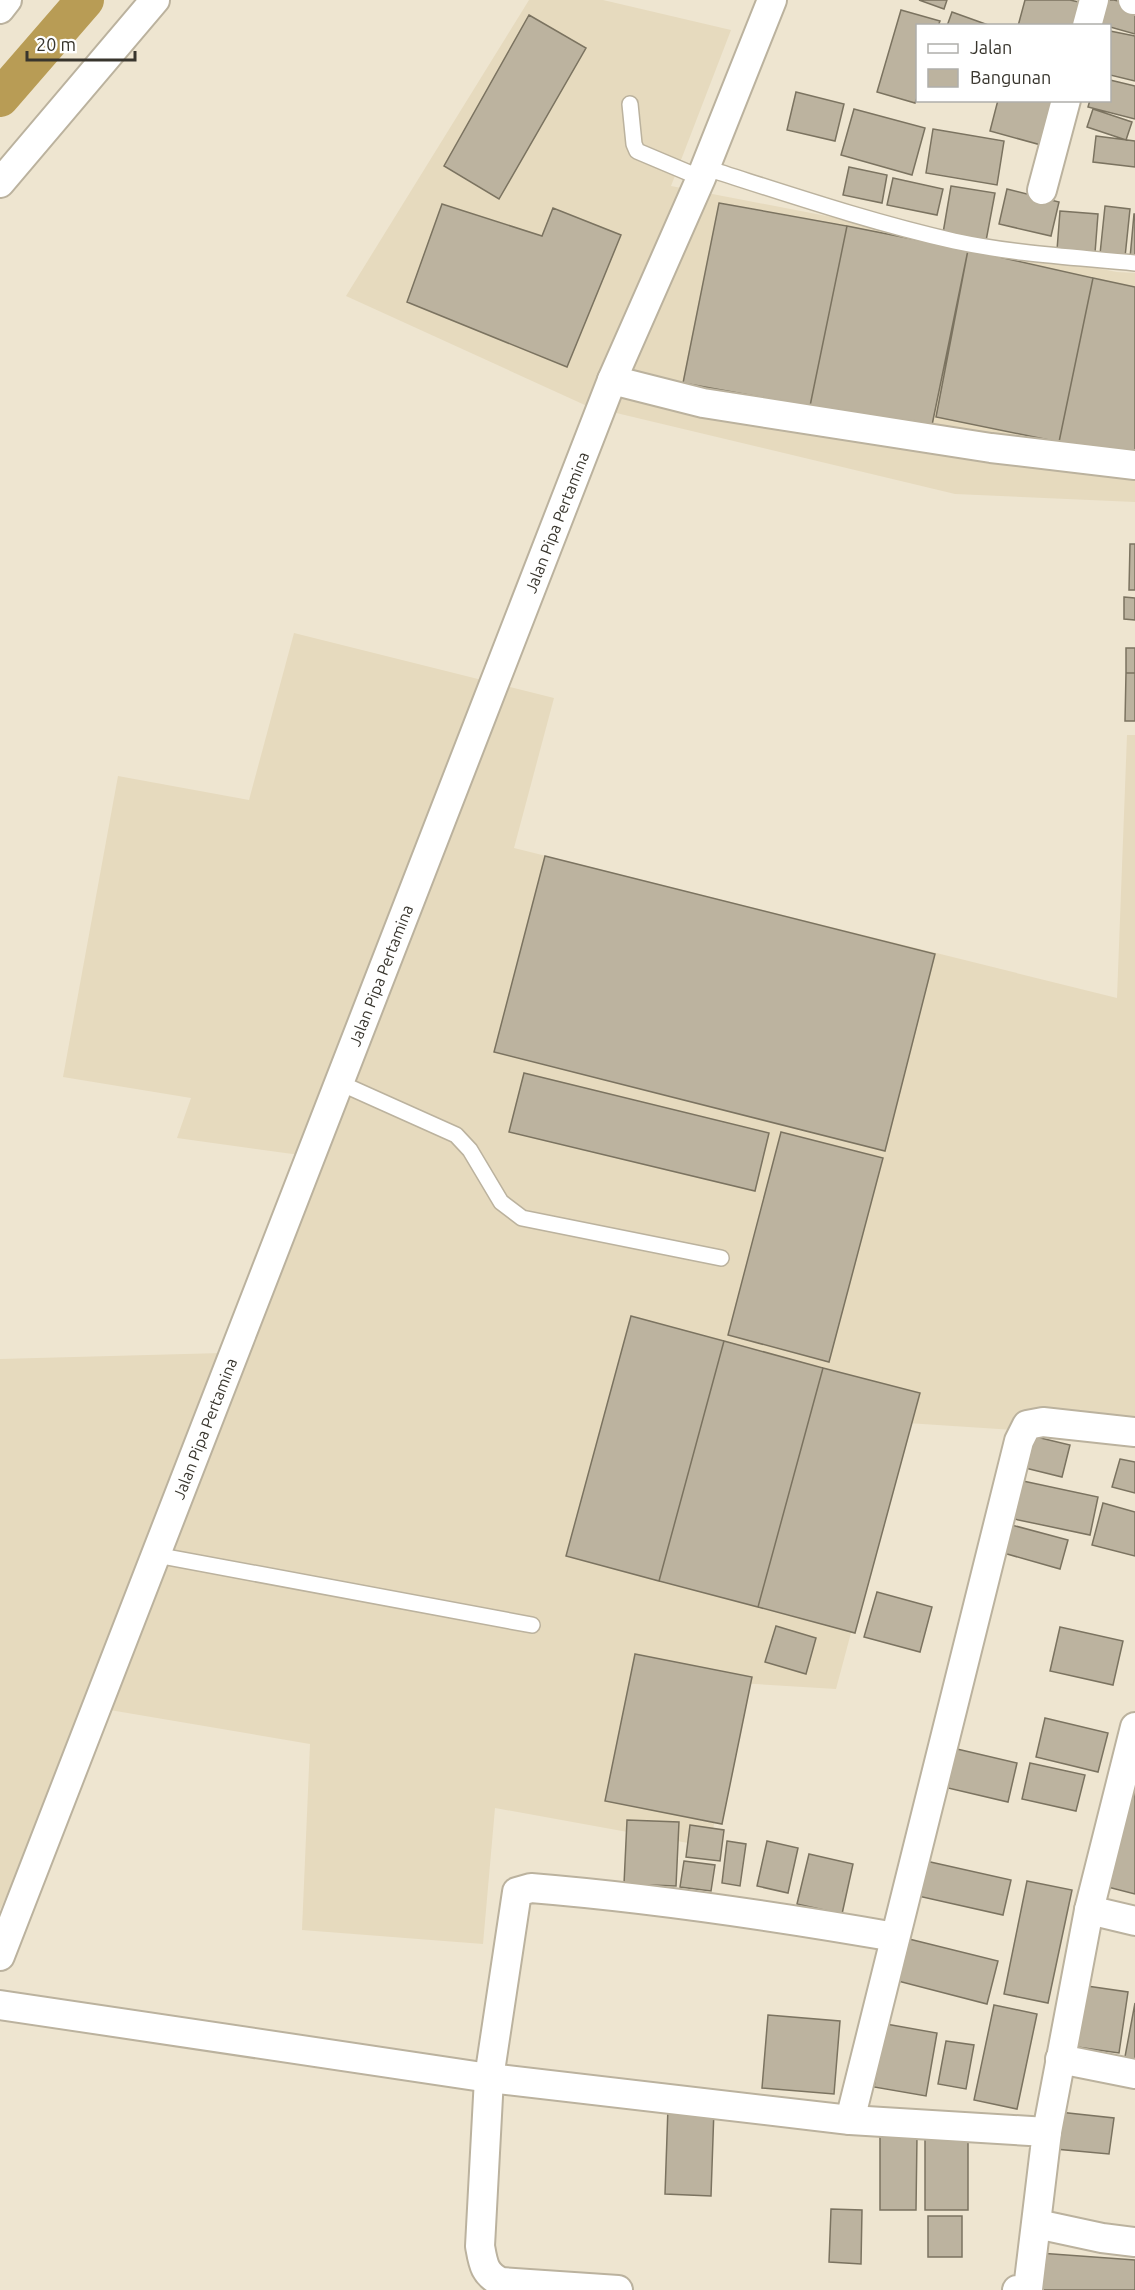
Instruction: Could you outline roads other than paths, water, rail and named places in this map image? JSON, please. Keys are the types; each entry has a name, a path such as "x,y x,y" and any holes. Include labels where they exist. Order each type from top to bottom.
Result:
{"street":[{"path":"0,9 7,0"},
{"path":"0,183 155,0"},
{"name":"Jalan Pipa Pertamina","path":"0,1956 612,380 704,173 772,0"},
{"path":"1088,24 1094,0"},
{"path":"1042,190 1065,102"},
{"path":"612,380 703,403 991,448 1135,465"},
{"path":"850,2120 1018,1441 1028,1425 1043,1422 1135,1432"},
{"path":"1024,2290 1037,2224 1047,2132 1089,1910 1130,1763 1135,1727"},
{"path":"618,2290 501,2282 490,2277 483,2265 480,2246 489,2078 516,1894 520,1889 538,1888 761,1913 895,1937"},
{"path":"1089,1910 1135,1921"},
{"path":"0,2005 489,2078 850,2120 1047,2132"},
{"path":"1060,2059 1135,2074"},
{"path":"1037,2224 1102,2238 1135,2242"}],"lane":[{"path":"630,104 634,144 638,151 704,173 956,241 1022,253 1135,263"},
{"path":"340,1083 456,1135 470,1150 501,1202 522,1218 721,1258"},
{"path":"156,1555 532,1625"}],"waterway":[{"path":"0,98 85,0"}]}
